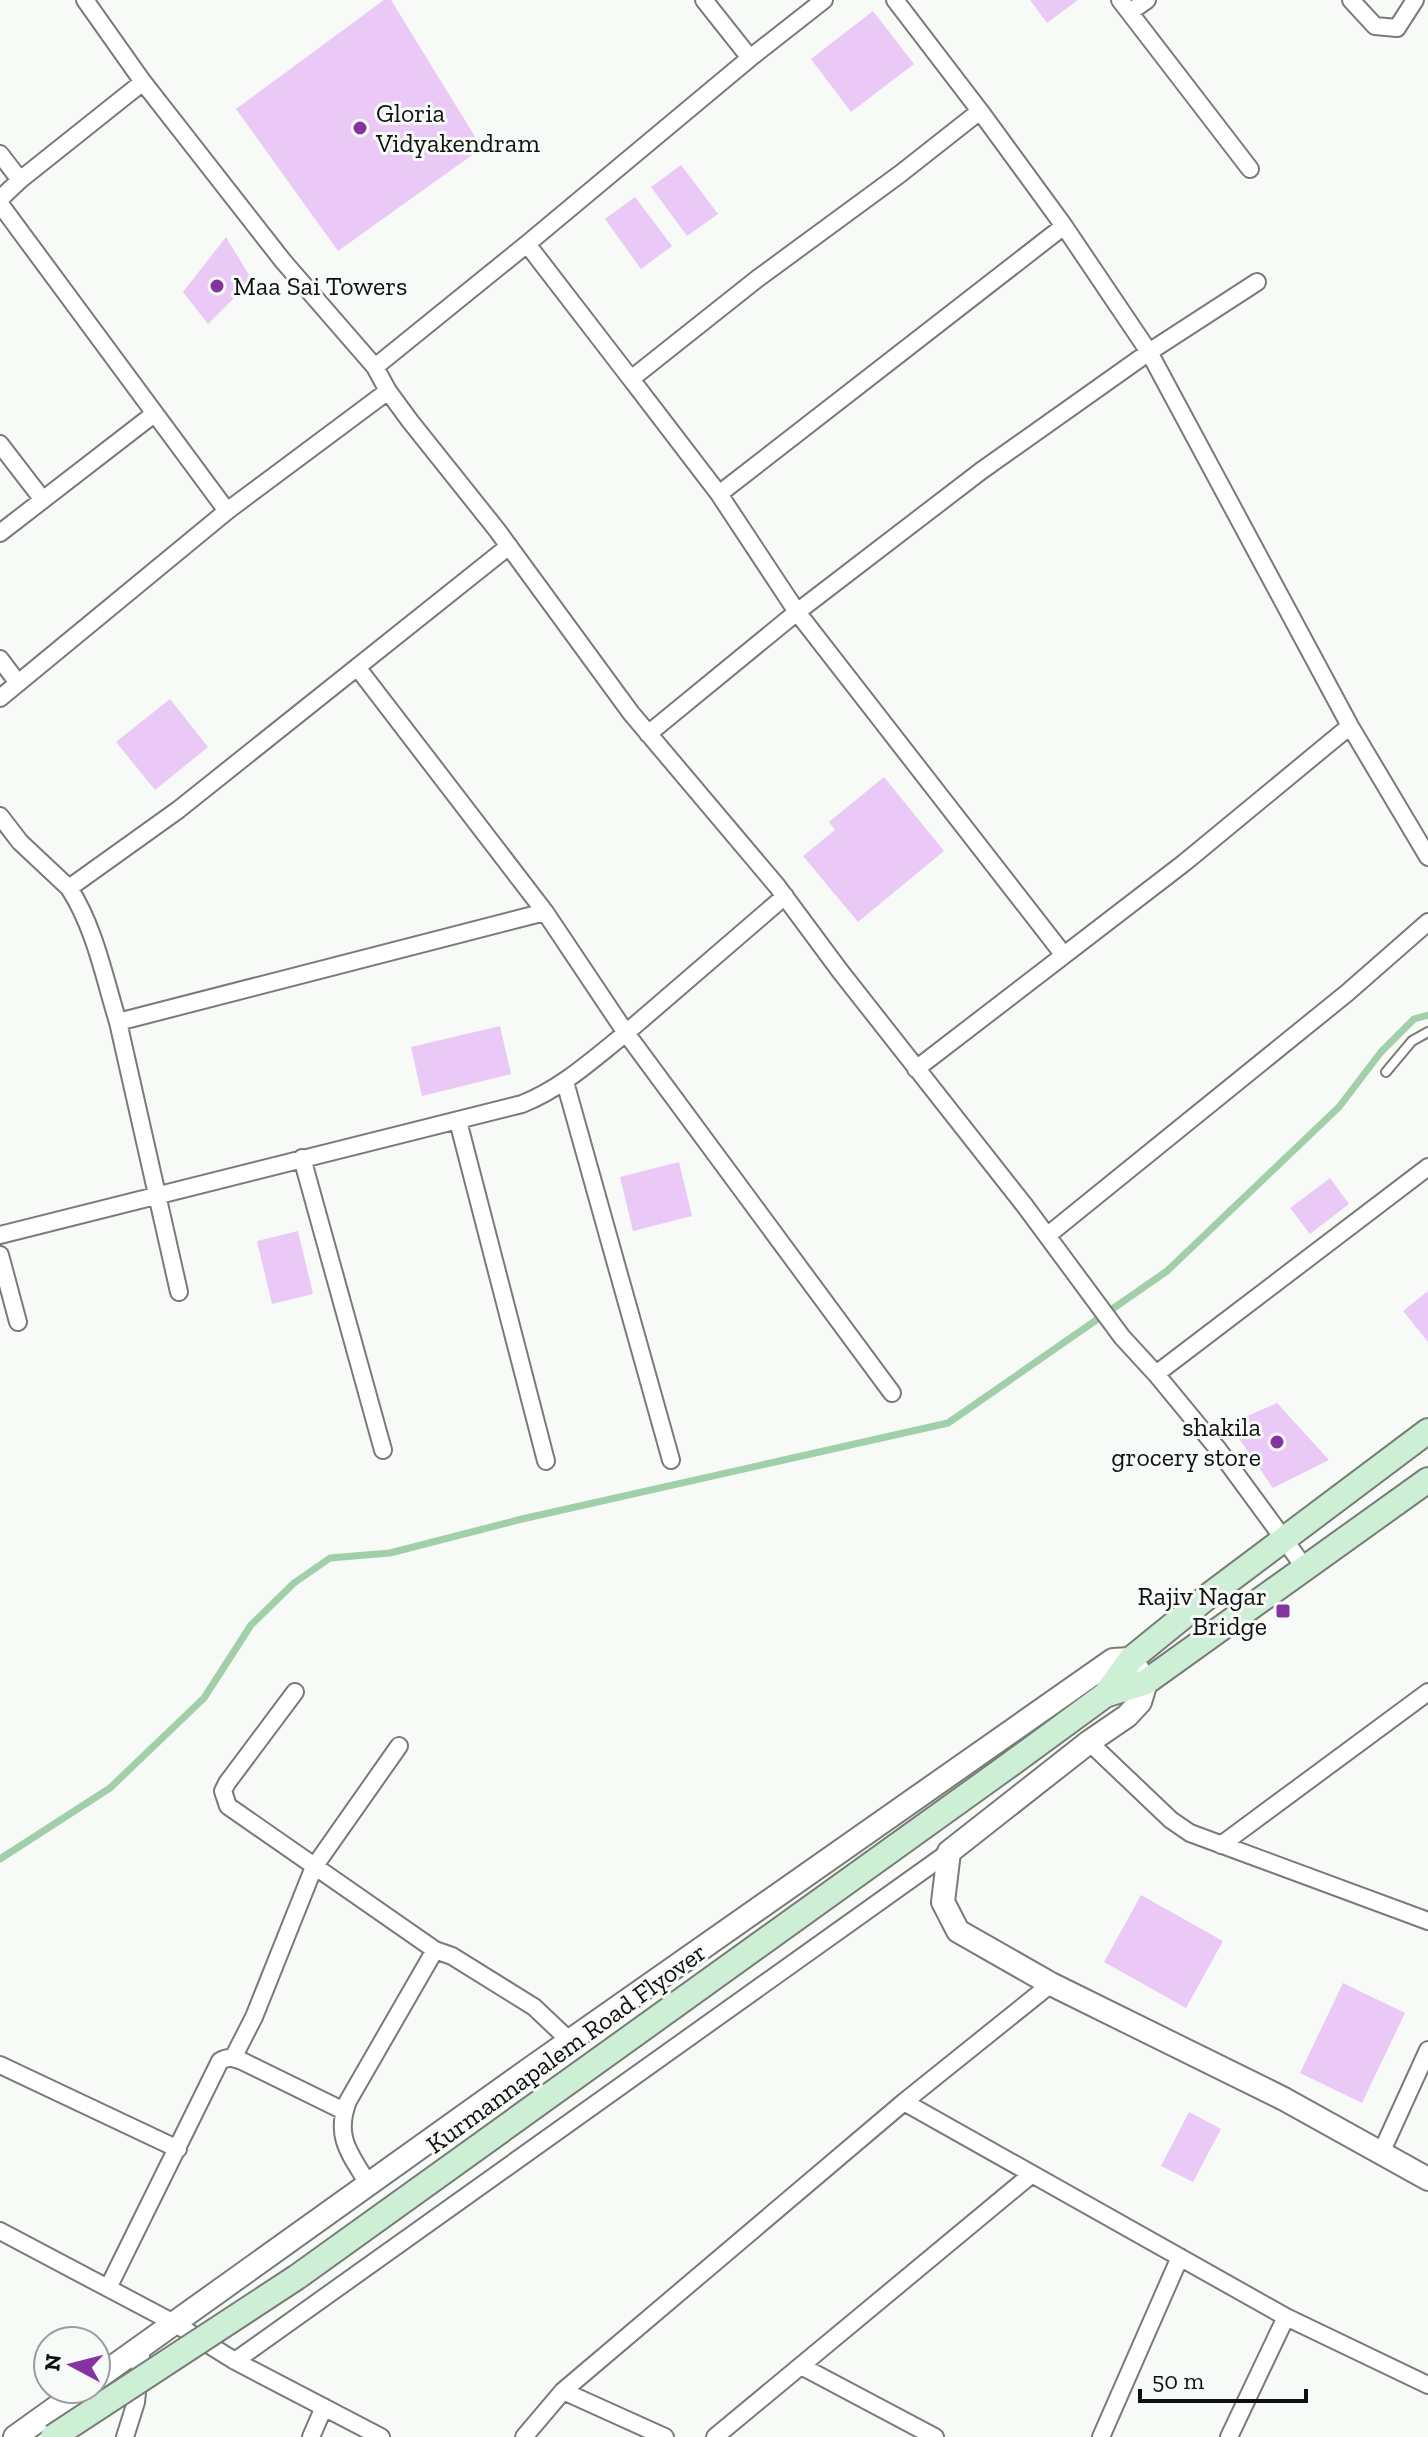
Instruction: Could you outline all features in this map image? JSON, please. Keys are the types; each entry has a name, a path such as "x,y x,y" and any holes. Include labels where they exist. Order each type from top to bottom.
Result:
{"main road":[{"name":"Kurmannapalem Road Flyover","path":"53,2437 297,2277 1105,1695 1131,1659 1428,1431"},
{"name":"Kurmannapalem Road Flyover","path":"1105,1695 1146,1682 1425,1486"}],"street":[{"path":"85,0 143,82 283,261 375,367 388,391 509,546 648,734 785,896 916,1069 1048,1235 1122,1337 1217,1448 1305,1568"},
{"path":"704,0 750,58"},
{"path":"375,367 824,0"},
{"path":"895,0 1064,226 1149,352 1350,726 1428,857"},
{"path":"1147,0 1125,6 1250,169"},
{"path":"1351,0 1375,26 1397,28 1415,0"},
{"path":"143,82 20,180 0,202 227,511"},
{"path":"631,379 757,279 980,111"},
{"path":"0,154 20,180"},
{"path":"719,494 1064,226"},
{"path":"527,244 719,494 797,612 1063,954"},
{"path":"648,734 797,612 981,471 1149,352 1257,282"},
{"path":"0,698 227,511 388,391"},
{"path":"0,533 154,414"},
{"path":"0,444 43,500"},
{"path":"69,888 178,810 509,546"},
{"path":"0,659 18,683"},
{"path":"357,667 545,912 626,1033 892,1393"},
{"path":"916,1069 1184,863 1350,726"},
{"path":"0,816 20,842 69,888 89,926 118,1022 179,1292"},
{"path":"0,1235 458,1121 543,1096 626,1033 785,896"},
{"path":"118,1022 545,912"},
{"path":"1048,1235 1322,1014 1428,922"},
{"path":"565,1082 671,1460"},
{"path":"458,1121 546,1461"},
{"path":"302,1158 383,1450"},
{"path":"1156,1374 1428,1167"},
{"path":"0,1255 18,1322"},
{"path":"112,2368 1113,1660 1131,1659 1146,1682 1140,1702 1127,1716 1089,1742 949,1852 235,2361"},
{"path":"295,1692 227,1783 223,1791 228,1806 435,1950 452,1956 509,1990 549,2020 570,2041"},
{"path":"1221,1845 1428,1692"},
{"path":"1089,1742 1171,1820 1190,1833 1428,1921"},
{"path":"233,2058 254,2017 314,1867 399,1746"},
{"path":"949,1852 943,1902 958,1931 1051,1984 1284,2099 1428,2179"},
{"path":"369,2185 346,2147 342,2118 435,1950"},
{"path":"524,2437 563,2391 904,2102 1051,1984"},
{"path":"1381,2153 1428,2050"},
{"path":"108,2288 220,2061 233,2058 344,2111"},
{"path":"0,2065 178,2149"},
{"path":"904,2102 1286,2317 1428,2385"},
{"path":"715,2437 1032,2174"},
{"path":"0,2231 174,2323 235,2361 381,2437"},
{"path":"1101,2437 1180,2257"},
{"path":"1229,2437 1286,2317"},
{"path":"125,2437 136,2402 142,2346"},
{"path":"801,2366 935,2437"},
{"path":"563,2391 665,2437"},
{"path":"15,2437 60,2405"},
{"path":"311,2437 324,2407"}],"lane":[{"path":"1386,1072 1412,1041 1428,1032"}],"building":[{"name":"Gloria Vidyakendram","path":"384,0 391,0 482,148 338,251 236,109"},
{"path":"1030,0 1078,0 1047,23"},
{"path":"873,11 914,64 851,112 811,59"},
{"path":"681,165 718,214 687,236 651,187"},
{"path":"635,197 672,246 641,269 605,219"},
{"name":"Maa Sai Towers","path":"226,237 252,280 208,324 183,292"},
{"path":"170,699 208,747 155,790 116,742"},
{"path":"884,777 944,851 858,922 803,856 835,830 829,822"},
{"path":"500,1026 511,1074 422,1096 411,1047"},
{"path":"679,1162 692,1216 633,1231 620,1177"},
{"path":"1330,1178 1349,1204 1310,1234 1290,1208"},
{"path":"298,1231 313,1294 272,1304 257,1241"},
{"path":"1428,1291 1428,1342 1403,1311"},
{"name":"shakila grocery store","path":"1277,1403 1329,1460 1273,1488 1229,1424"},
{"path":"1141,1895 1223,1941 1186,2008 1104,1962"},
{"path":"1343,1983 1405,2013 1362,2103 1300,2073"},
{"path":"1189,2112 1221,2129 1193,2182 1161,2166"}],"waterway":[{"path":"0,1859 110,1788 204,1698 251,1625 294,1583 330,1558 390,1553 522,1519 948,1423 1167,1271 1339,1107 1381,1052 1414,1019 1428,1015"}],"place":[{"name":"Gloria Vidyakendram","path":"360,128"},
{"name":"Maa Sai Towers","path":"217,286"},
{"name":"shakila grocery store","path":"1277,1442"},
{"name":"Rajiv Nagar Bridge","path":"1283,1611"}]}
